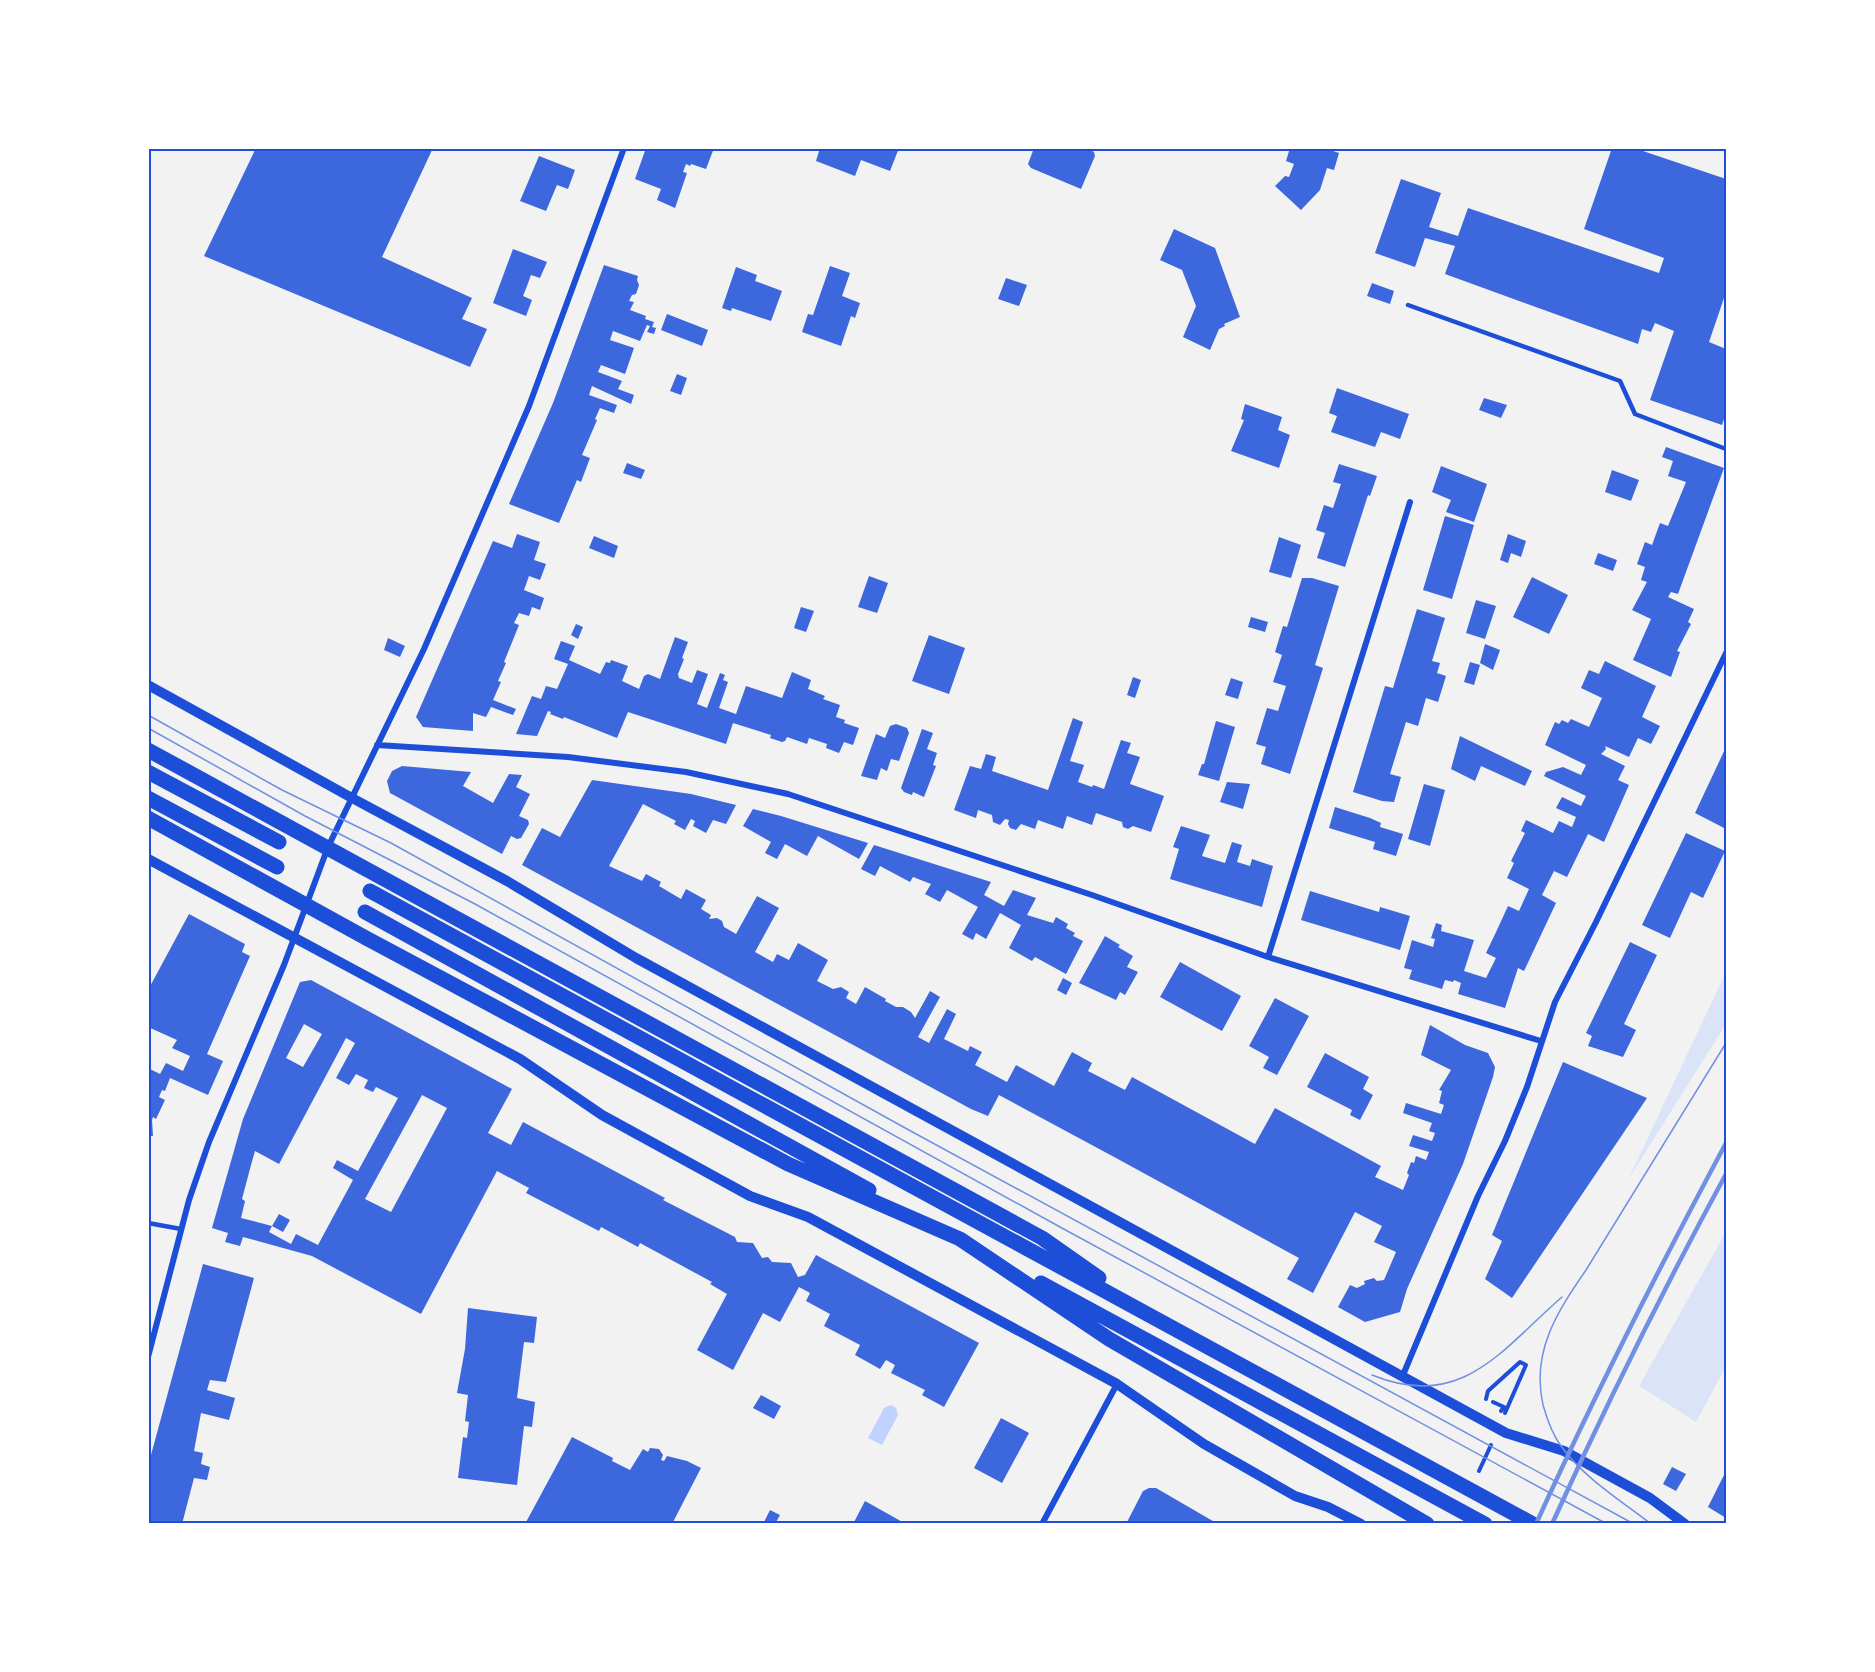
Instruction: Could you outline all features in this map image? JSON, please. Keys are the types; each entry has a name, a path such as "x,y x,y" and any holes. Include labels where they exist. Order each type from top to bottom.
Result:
{"main road":[{"path":"148,750 1042,1238 1156,1318"},
{"path":"148,772 279,842"},
{"path":"148,798 277,867"},
{"path":"148,818 788,1164 960,1239 1109,1339 1427,1524"},
{"path":"370,891 1533,1524"},
{"path":"364,912 1485,1524"}],"street":[{"path":"148,1357 189,1200 209,1142 295,938 328,847 423,649 529,406 624,148"},
{"path":"1269,957 1410,502"},
{"path":"1403,1375 1478,1196 1505,1141 1527,1087 1549,1017 1726,653"},
{"path":"148,685 524,890 636,958 1506,1433 1564,1451 1650,1498 1685,1524"},
{"path":"377,745 568,757 686,772 788,794 1113,902 1269,957 1541,1041"},
{"path":"148,859 520,1059 602,1115 750,1196 808,1217 1117,1384 1184,1431 1295,1496 1328,1507 1361,1524"},
{"path":"1042,1524 1117,1384"}],"lane":[{"path":"1408,305 1620,381 1635,414 1726,449"},
{"path":"148,1223 181,1229"}],"shaded area":[{"path":"1726,972 1726,1024 1628,1180"},
{"path":"1726,1232 1726,1366 1696,1422 1639,1386"}],"water":[{"path":"891,1405 896,1408 898,1415 882,1445 868,1438 884,1408"}],"building":[{"path":"256,148 433,148 382,257 472,298 462,319 487,329 470,367 204,256"},
{"path":"646,148 714,148 706,169 686,164 683,172 687,173 675,208 657,200 661,189 635,179"},
{"path":"820,148 899,148 890,171 861,160 855,176 816,161"},
{"path":"1034,148 1080,150 1086,148 1094,152 1095,156 1081,189 1031,168 1028,164"},
{"path":"1290,148 1324,148 1339,153 1334,170 1327,168 1320,190 1301,210 1275,186 1285,176 1289,177 1294,164 1286,161"},
{"path":"1612,148 1634,148 1726,179 1726,292 1709,342 1726,349 1726,413 1722,425 1650,400 1674,331 1655,323 1651,332 1642,329 1638,344 1445,274 1455,246 1425,238 1415,267 1375,253 1401,179 1441,193 1429,227 1458,236 1468,208 1659,273 1664,258 1584,229"},
{"path":"539,156 575,170 568,189 557,185 546,211 520,201"},
{"path":"1174,229 1215,248 1240,317 1224,324 1225,326 1219,329 1210,350 1183,337 1196,306 1182,270 1160,260"},
{"path":"513,249 547,262 540,278 531,275 523,296 532,300 526,316 493,303"},
{"path":"604,265 638,276 639,285 636,294 632,295 629,301 634,302 630,310 646,316 645,319 654,322 652,327 656,328 654,334 647,332 650,326 647,325 640,341 613,331 610,340 634,348 625,374 601,365 598,372 622,381 618,389 634,395 631,404 592,386 589,395 617,405 614,413 600,408 582,455 590,458 581,482 577,480 559,523 509,504 553,403"},
{"path":"830,266 850,273 842,296 860,303 855,318 851,316 841,346 802,332 808,314 813,315"},
{"path":"736,267 757,275 755,281 782,291 771,321 732,308 731,311 722,308"},
{"path":"1006,278 1027,285 1019,306 998,299"},
{"path":"1372,283 1394,291 1390,304 1367,296"},
{"path":"667,314 708,330 702,346 661,330"},
{"path":"677,374 687,378 681,395 670,391"},
{"path":"1337,388 1409,414 1400,439 1381,432 1375,447 1331,432 1337,416 1329,413"},
{"path":"1484,398 1507,405 1501,418 1479,410"},
{"path":"1245,404 1282,417 1278,430 1290,435 1279,468 1231,451 1244,420 1241,419"},
{"path":"1666,447 1724,468 1678,594 1671,592 1668,597 1694,609 1688,622 1691,624 1677,651 1680,652 1671,677 1633,660 1651,619 1632,610 1647,582 1641,580 1645,567 1637,564 1645,542 1652,545 1660,523 1668,526 1686,482 1668,476 1673,461 1662,457"},
{"path":"627,463 645,470 641,479 623,473"},
{"path":"1339,464 1377,476 1370,496 1368,495 1345,567 1317,558 1325,533 1316,530 1324,505 1333,508 1341,484 1333,482"},
{"path":"1441,466 1487,484 1474,522 1446,512 1451,500 1432,492"},
{"path":"1612,470 1639,480 1631,501 1605,492"},
{"path":"1445,516 1474,525 1452,599 1423,590"},
{"path":"517,534 540,542 534,560 546,564 540,580 529,576 524,590 544,598 540,610 532,607 529,616 519,613 514,623 519,625 504,662 506,663 498,681 501,682 493,700 516,709 513,715 491,707 486,717 473,713 473,731 423,727 416,717 493,541 512,548"},
{"path":"1508,534 1526,541 1521,557 1511,553 1508,563 1500,560"},
{"path":"594,536 618,546 614,558 589,548"},
{"path":"1279,537 1301,545 1291,578 1269,572"},
{"path":"1598,553 1617,560 1613,571 1594,564"},
{"path":"869,576 888,583 877,613 858,607"},
{"path":"1532,577 1568,595 1549,634 1513,617"},
{"path":"1302,578 1312,578 1339,586 1315,665 1323,668 1290,774 1261,764 1266,747 1256,744 1267,708 1278,711 1286,686 1273,682 1282,655 1275,652 1283,626 1287,627"},
{"path":"1476,600 1496,606 1485,639 1466,633"},
{"path":"801,607 814,611 806,632 794,628"},
{"path":"1417,609 1445,618 1432,661 1440,663 1437,673 1446,676 1438,702 1426,698 1418,726 1406,722 1390,774 1401,777 1394,802 1382,801 1353,792 1385,686 1393,688"},
{"path":"1251,617 1268,622 1265,632 1248,627"},
{"path":"576,624 583,627 578,639 571,635"},
{"path":"929,635 965,648 949,694 912,681"},
{"path":"675,637 688,642 678,674 679,678 692,683 697,670 708,674 697,704 707,708 720,673 725,675 723,680 728,682 719,708 736,714 746,686 782,698 792,672 811,680 808,689 825,696 823,699 840,705 836,717 845,720 844,723 859,728 853,745 844,742 839,753 826,748 827,744 809,738 807,744 787,737 782,742 770,738 771,735 733,723 726,744 628,712 617,738 564,717 563,719 550,714 551,712 548,711 537,736 516,734 532,696 541,699 546,686 557,689 568,664 554,659 561,641 575,646 569,660 600,674 606,662 610,663 611,660 628,666 622,681 639,689 644,676 648,674 660,679"},
{"path":"388,638 405,646 400,657 384,650"},
{"path":"1485,644 1500,650 1493,670 1480,663"},
{"path":"1605,661 1656,686 1642,717 1660,726 1651,744 1638,738 1629,757 1605,746 1606,749 1601,754 1625,766 1618,780 1629,785 1604,842 1588,834 1567,877 1554,871 1542,895 1556,903 1524,971 1518,968 1505,1008 1458,994 1461,983 1454,980 1453,982 1445,980 1442,989 1409,979 1412,970 1404,968 1412,940 1433,947 1435,939 1431,938 1436,923 1442,925 1441,931 1474,940 1464,971 1486,978 1496,958 1486,953 1508,906 1519,911 1529,889 1507,878 1514,863 1511,861 1525,833 1521,831 1526,820 1553,833 1559,821 1572,827 1576,817 1556,808 1562,797 1581,806 1586,796 1544,776 1546,772 1563,767 1581,775 1586,765 1545,745 1555,722 1559,724 1562,720 1568,723 1571,719 1589,727 1602,698 1581,688 1589,670 1599,674"},
{"path":"1470,662 1480,665 1474,685 1464,682"},
{"path":"1133,677 1141,680 1135,698 1127,695"},
{"path":"1231,678 1243,682 1238,699 1225,695"},
{"path":"1073,718 1083,722 1070,761 1084,765 1078,782 1104,789 1121,740 1131,743 1127,753 1140,757 1130,784 1164,796 1151,832 1133,826 1128,829 1123,827 1122,822 1096,813 1092,825 1067,816 1063,829 1038,820 1035,829 1021,824 1016,830 1010,828 1009,820 1005,819 1000,825 993,822 992,815 978,810 976,818 954,810 970,766 981,769 986,754 996,757 992,771 1048,790"},
{"path":"1216,721 1235,727 1219,781 1198,775 1204,764"},
{"path":"896,724 907,728 909,733 899,761 891,759 887,771 881,768 877,780 861,776 876,734 885,738 890,726"},
{"path":"922,729 933,733 927,749 937,753 933,765 936,766 924,797 913,792 912,795 904,792 901,788"},
{"path":"1460,736 1532,771 1525,786 1481,766 1475,781 1451,769"},
{"path":"1726,747 1726,829 1695,813"},
{"path":"402,766 471,772 463,786 493,803 509,774 522,775 516,787 530,794 519,816 528,820 529,824 521,838 511,836 502,854 390,793 387,781 392,771"},
{"path":"592,780 691,794 736,805 726,824 713,820 706,833 693,826 695,821 691,819 685,830 674,824 676,821 643,804 609,866 642,881 646,874 661,882 659,886 681,899 686,889 706,900 701,909 711,915 709,919 717,918 722,921 724,927 736,934 757,896 779,908 755,952 773,962 777,954 789,960 798,943 828,960 817,981 833,989 841,987 849,992 846,998 856,1004 865,987 896,1007 903,1007 915,1018 930,991 940,997 918,1037 929,1043 947,1009 956,1014 944,1039 968,1051 970,1046 982,1052 975,1065 1007,1082 1016,1065 1054,1086 1072,1052 1092,1063 1088,1071 1125,1090 1132,1077 1255,1144 1275,1108 1381,1166 1375,1177 1403,1190 1411,1162 1414,1163 1416,1156 1426,1160 1429,1152 1409,1146 1413,1135 1432,1141 1435,1133 1429,1131 1432,1123 1403,1113 1406,1103 1441,1114 1444,1105 1439,1103 1442,1091 1439,1090 1451,1070 1421,1055 1430,1025 1465,1045 1488,1053 1495,1067 1493,1077 1463,1164 1407,1289 1400,1312 1365,1322 1338,1307 1350,1285 1357,1288 1365,1284 1364,1281 1374,1278 1377,1281 1384,1280 1396,1252 1374,1242 1382,1226 1355,1212 1313,1293 1287,1279 1299,1258 1116,1158 999,1095 988,1116 971,1109 522,865 542,828 560,837"},
{"path":"1227,782 1250,784 1243,809 1220,802"},
{"path":"1424,784 1445,790 1430,846 1408,839"},
{"path":"1335,807 1370,818 1381,823 1380,827 1403,834 1396,856 1373,849 1375,842 1329,828"},
{"path":"753,809 868,843 859,859 818,836 807,856 785,844 777,859 765,853 771,842 743,826"},
{"path":"1181,826 1210,835 1202,856 1225,863 1232,842 1242,845 1237,862 1250,866 1252,859 1273,866 1262,907 1170,879 1179,849 1173,847"},
{"path":"1686,833 1725,851 1703,898 1691,892 1670,938 1642,925"},
{"path":"874,845 991,882 984,895 1004,906 1013,890 1036,898 1027,915 1053,923 1056,917 1068,924 1066,928 1075,933 1073,936 1083,941 1066,974 1035,957 1032,961 1009,948 1021,925 1000,913 986,939 976,933 973,940 962,934 978,907 947,890 940,902 925,894 931,884 913,877 910,882 880,866 875,876 861,869"},
{"path":"1310,891 1379,912 1380,907 1410,916 1400,950 1301,920"},
{"path":"189,914 245,944 242,952 250,956 207,1054 223,1061 208,1095 170,1078 165,1091 162,1090 159,1097 165,1100 156,1119 153,1117 152,1120 153,1136 148,1136 148,1068 160,1074 166,1063 183,1071 190,1056 172,1048 177,1040 148,1027 148,990"},
{"path":"1105,936 1133,956 1127,967 1138,972 1125,995 1120,992 1116,1000 1079,983"},
{"path":"1630,942 1657,955 1624,1024 1636,1030 1623,1057 1588,1046 1592,1036 1586,1033"},
{"path":"1180,962 1241,996 1222,1031 1160,997"},
{"path":"1063,978 1072,983 1066,995 1057,990"},
{"path":"311,980 512,1089 488,1133 511,1145 523,1122 665,1198 663,1200 735,1237 737,1242 753,1243 762,1258 768,1257 772,1262 791,1263 798,1277 805,1275 816,1255 979,1343 944,1407 922,1395 925,1390 891,1373 895,1365 886,1360 880,1369 855,1355 860,1345 824,1326 830,1314 806,1301 810,1293 799,1287 780,1322 763,1313 733,1370 697,1350 727,1294 710,1284 712,1282 640,1243 638,1247 601,1227 599,1231 526,1193 529,1188 497,1171 421,1314 312,1256 243,1237 240,1246 225,1242 228,1233 212,1228 243,1119 300,982","holes":["304,1024 322,1034 303,1067 286,1058","346,1038 355,1043 336,1078 349,1085 356,1074 368,1080 364,1088 373,1092 376,1087 398,1098 358,1171 337,1160 333,1168 353,1180 318,1245 296,1234 291,1244 269,1232 272,1226 241,1218 245,1201 242,1199 255,1151 279,1164","422,1095 447,1108 391,1212 365,1199"]},
{"path":"1275,998 1309,1016 1277,1075 1263,1068 1269,1057 1249,1046"},
{"path":"1325,1053 1369,1077 1363,1089 1373,1095 1360,1120 1350,1115 1352,1110 1307,1087"},
{"path":"1563,1062 1647,1098 1512,1298 1485,1279 1502,1241 1492,1235"},
{"path":"279,1214 290,1220 283,1232 272,1226"},
{"path":"203,1264 254,1278 226,1382 210,1380 207,1390 235,1398 229,1420 201,1413 194,1451 203,1453 201,1464 210,1467 207,1480 194,1478 182,1524 148,1524 148,1466"},
{"path":"468,1308 537,1317 534,1343 524,1342 517,1398 535,1402 532,1427 524,1426 517,1485 458,1478 463,1437 467,1438 469,1422 465,1421 468,1395 457,1393 465,1349"},
{"path":"761,1395 781,1406 774,1419 753,1408"},
{"path":"1001,1418 1029,1433 1002,1483 974,1468"},
{"path":"572,1437 613,1458 612,1461 630,1470 643,1449 648,1452 650,1448 659,1449 663,1455 661,1460 664,1461 667,1456 687,1461 701,1468 672,1524 525,1524"},
{"path":"1672,1467 1686,1474 1676,1491 1663,1484"},
{"path":"1726,1471 1726,1518 1708,1507"},
{"path":"1156,1488 1218,1524 1126,1524 1143,1491"},
{"path":"865,1501 906,1524 853,1524"},
{"path":"770,1510 780,1515 775,1524 763,1524"}],"tram line":[{"path":"148,715 282,790 391,843 907,1129 1634,1524"},
{"path":"148,728 305,816 475,904 1060,1227 1607,1524"},
{"path":"1651,1524 1591,1478 1561,1446 1552,1431 1543,1405 1540,1386 1541,1367 1549,1333 1565,1301 1726,1043"},
{"path":"1372,1375 1404,1384 1431,1386 1456,1380 1478,1369 1499,1354 1562,1297"}],"railway":[{"path":"1536,1524 1628,1332 1726,1143"},
{"path":"1552,1524 1636,1347 1726,1174"}]}
